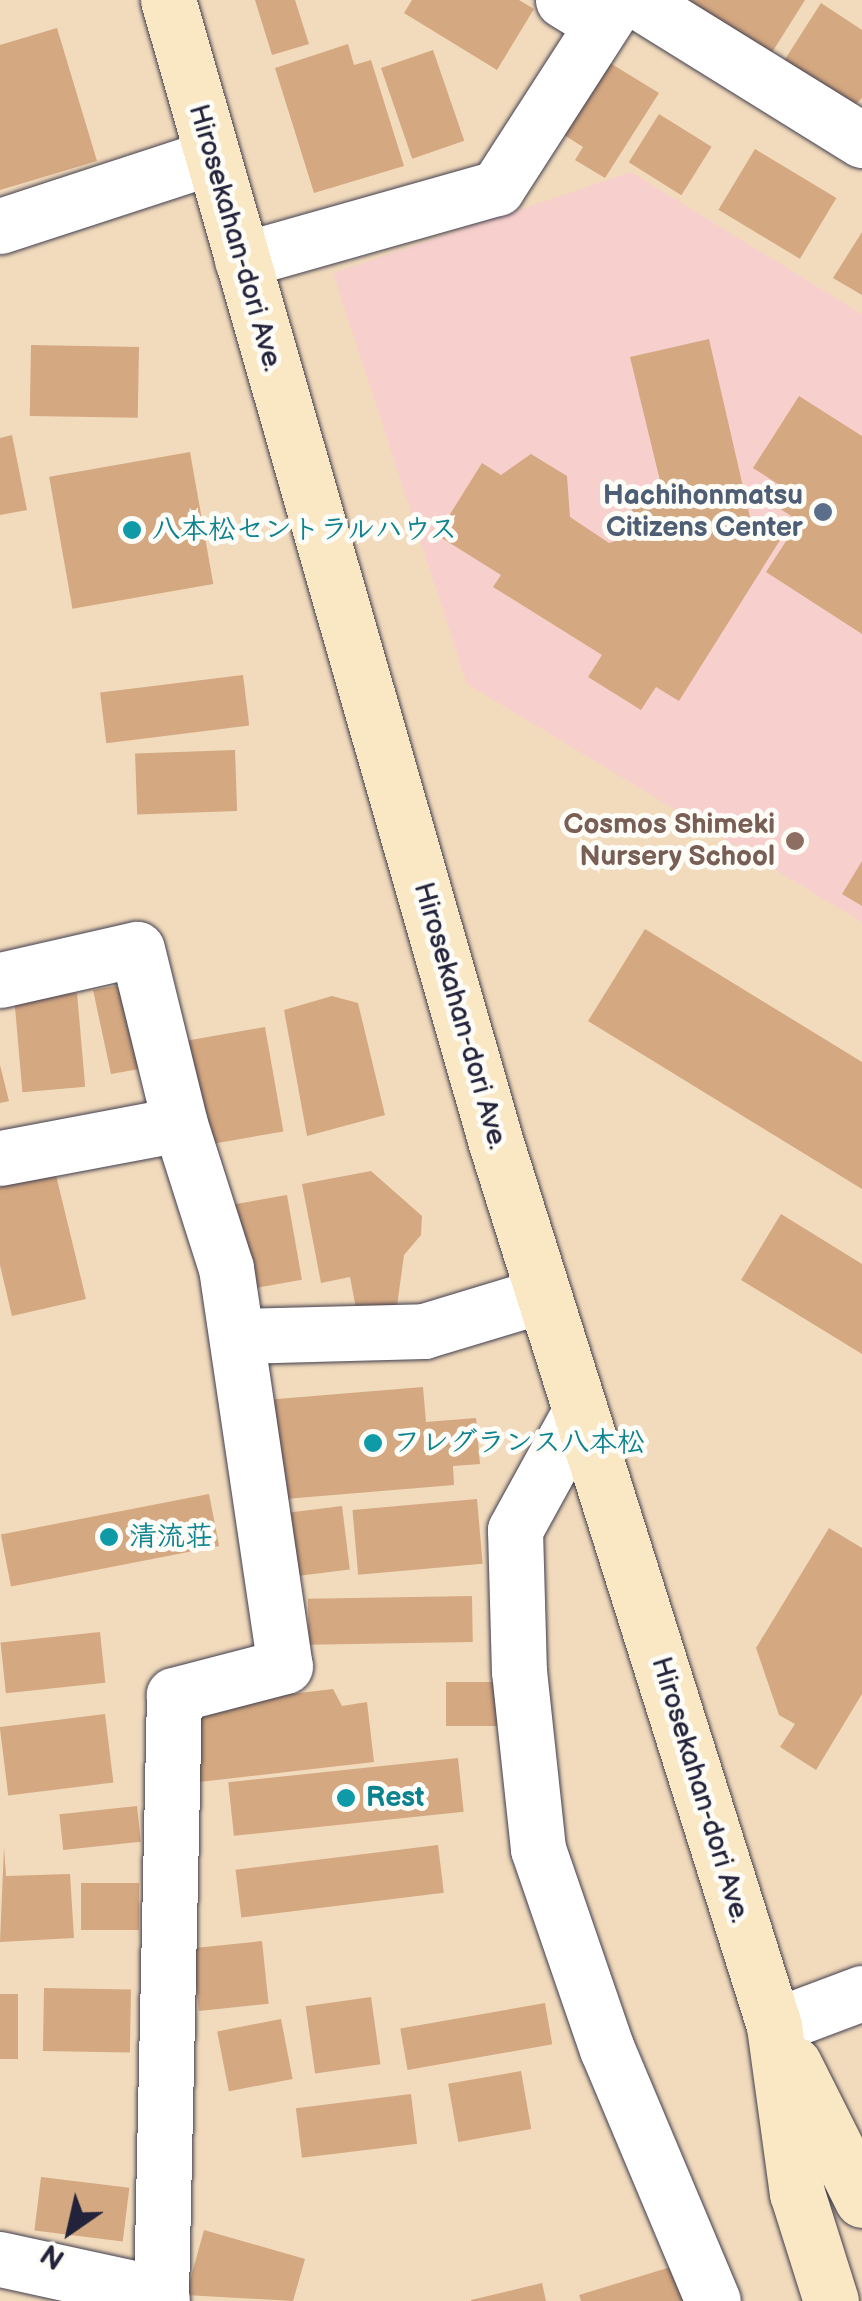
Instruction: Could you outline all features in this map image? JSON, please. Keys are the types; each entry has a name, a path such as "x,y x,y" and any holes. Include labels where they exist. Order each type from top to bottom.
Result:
{"street":[{"name":"Hirosekahan-dori Ave.","path":"168,0 577,1417 774,2026 862,2200"},
{"path":"242,260 498,188 605,6 862,140"},
{"path":"0,226 211,156"},
{"path":"0,980 137,949 180,1124 226,1268 286,1666 174,1695 162,2298 0,2259"},
{"path":"0,1158 180,1124"},
{"path":"238,1336 424,1331 543,1295"},
{"path":"577,1417 516,1530 519,1671 538,1849 607,2049 713,2301"},
{"path":"774,2026 862,1994"},
{"name":"Hirosekahan-dori Ave.","path":"774,2026 797,2193 831,2301"}],"shaded area":[{"path":"631,172 862,314 862,922 467,684 333,273"}],"building":[{"path":"255,0 295,0 309,44 272,55"},
{"path":"412,0 519,0 534,9 497,70 404,13"},
{"path":"685,0 805,0 771,54"},
{"path":"821,3 862,30 862,98 851,109 782,64"},
{"path":"57,28 97,161 0,190 0,45"},
{"path":"348,44 354,65 371,60 404,166 314,193 275,68"},
{"path":"433,50 464,141 412,159 381,68"},
{"path":"610,63 659,93 605,178 575,160 583,147 564,135"},
{"path":"659,114 712,147 681,195 629,162"},
{"path":"755,149 836,198 800,259 718,210"},
{"path":"862,232 862,295 833,278"},
{"path":"709,339 750,517 782,537 679,701 656,687 641,710 588,677 602,655 493,587 501,575 437,535 482,463 501,475 531,454 567,476 570,517 609,543 637,534 629,496 662,489 630,357"},
{"path":"31,345 139,347 138,418 30,416"},
{"name":"Hachihonmatsu Citizens Center","path":"799,396 862,436 862,634 766,572 799,521 771,503 781,486 753,468"},
{"path":"12,435 27,510 0,515 0,438"},
{"name":"八本松セントラルハウス","path":"190,452 213,584 72,609 49,477"},
{"path":"243,675 249,726 106,743 100,693"},
{"path":"235,750 237,811 137,814 135,753"},
{"path":"862,861 862,906 842,894"},
{"path":"645,929 862,1062 862,1189 588,1021"},
{"path":"116,986 124,994 139,1069 111,1074 93,990"},
{"path":"77,993 85,1087 22,1092 14,998"},
{"path":"332,996 358,1003 385,1115 307,1136 284,1010"},
{"path":"265,1027 283,1131 201,1146 182,1042"},
{"path":"0,1065 9,1101 0,1103"},
{"path":"55,1171 86,1299 12,1316 0,1265 0,1183"},
{"path":"371,1171 422,1216 421,1235 404,1255 397,1306 357,1314 350,1277 321,1283 302,1184"},
{"path":"287,1195 302,1280 240,1291 225,1206"},
{"path":"781,1214 862,1264 862,1354 741,1280"},
{"name":"フレグランス八本松","path":"423,1387 426,1422 476,1418 480,1464 453,1466 454,1485 273,1500 265,1400"},
{"name":"清流荘","path":"209,1494 219,1546 11,1586 1,1534"},
{"path":"477,1499 483,1564 358,1575 352,1510"},
{"path":"342,1506 350,1570 291,1577 283,1513"},
{"path":"829,1528 862,1548 862,1694 816,1770 780,1747 795,1724 779,1715 756,1648"},
{"path":"472,1596 473,1642 309,1645 308,1599"},
{"path":"100,1632 105,1683 6,1693 1,1642"},
{"path":"446,1682 497,1682 497,1726 446,1726"},
{"path":"333,1689 342,1706 367,1702 374,1762 199,1782 191,1706"},
{"path":"105,1714 113,1782 8,1795 0,1727"},
{"name":"Rest","path":"458,1758 464,1812 234,1836 228,1782"},
{"path":"137,1806 141,1842 63,1850 59,1814"},
{"path":"438,1845 444,1893 241,1918 236,1870"},
{"path":"4,1847 6,1876 70,1874 74,1938 0,1942"},
{"path":"81,1883 139,1883 139,1930 81,1930"},
{"path":"262,1941 269,2004 199,2011 192,1948"},
{"path":"44,1988 131,1990 130,2053 43,2051"},
{"path":"0,1994 18,1994 18,2059 0,2059"},
{"path":"371,1997 380,2064 315,2074 306,2006"},
{"path":"545,2003 552,2044 408,2070 400,2029"},
{"path":"281,2019 293,2079 229,2091 217,2031"},
{"path":"521,2071 531,2129 458,2142 448,2084"},
{"path":"411,2094 417,2144 302,2158 296,2108"},
{"path":"41,2177 129,2188 123,2241 34,2231"},
{"path":"204,2230 305,2259 293,2301 186,2295"},
{"path":"674,2266 685,2301 581,2301 579,2295"},
{"path":"542,2283 546,2301 471,2301 471,2300"}],"place":[{"name":"Hachihonmatsu Citizens Center","path":"823,512"},
{"name":"八本松セントラルハウス","path":"132,530"},
{"name":"Cosmos Shimeki Nursery School","path":"795,841"},
{"name":"フレグランス八本松","path":"373,1443"},
{"name":"清流荘","path":"109,1537"},
{"name":"Rest","path":"346,1798"}]}
